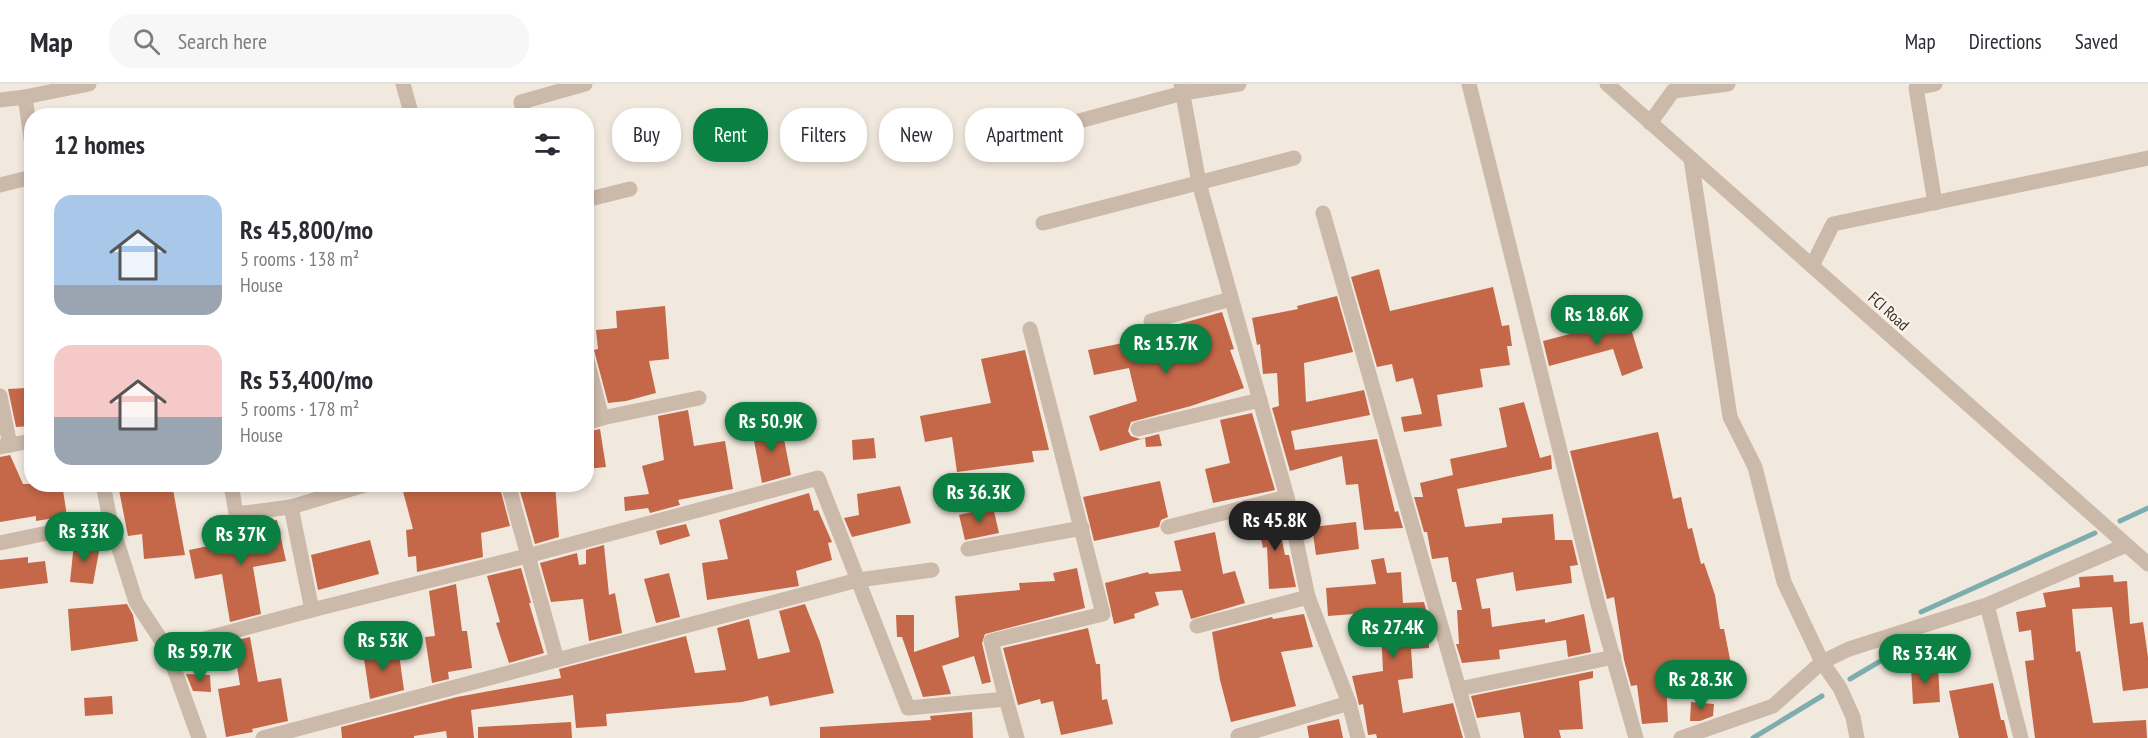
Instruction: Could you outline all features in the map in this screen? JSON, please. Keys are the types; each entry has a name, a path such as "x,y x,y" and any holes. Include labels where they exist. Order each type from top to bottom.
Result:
{"street":[{"path":"0,100 88,84"},
{"path":"403,84 410,108"},
{"path":"523,108 521,102 585,84"},
{"path":"1084,118 1182,89 1239,84"},
{"path":"1469,84 1598,604 1636,738"},
{"name":"FCI Road","path":"1607,84 2148,564"},
{"path":"1650,123 1673,87 1728,84"},
{"path":"1935,84 1916,88 1935,203"},
{"path":"1182,89 1199,183 1287,498 1308,597 1349,703 1358,738"},
{"path":"25,97 27,108"},
{"path":"1043,223 1294,158"},
{"path":"1812,266 1833,224 2148,158"},
{"path":"1692,159 1730,417 1755,467 1784,582 1822,662 1840,688 1853,717 1857,738"},
{"path":"0,185 24,179"},
{"path":"594,198 630,189"},
{"path":"1323,213 1473,738"},
{"path":"1151,321 1231,299"},
{"path":"1017,738 991,641 1103,614 1030,329"},
{"path":"594,387 602,418"},
{"path":"0,396 5,446 24,442"},
{"path":"594,420 699,398"},
{"path":"1138,429 1260,400"},
{"path":"167,649 818,478 909,708 1006,699"},
{"path":"105,492 110,520 135,602 167,649 199,738"},
{"path":"232,492 236,514 291,507 341,492"},
{"path":"510,492 557,660"},
{"path":"1168,527 1287,498"},
{"path":"291,507 312,610"},
{"path":"0,543 110,520"},
{"path":"968,549 1082,528"},
{"path":"1682,738 1773,706 1822,662 1849,649 1987,605 2126,545"},
{"path":"263,738 858,580 932,570"},
{"path":"1197,626 1308,597"},
{"path":"1987,605 2021,738"},
{"path":"1459,689 1614,657"},
{"path":"1238,736 1349,703"}],"building":[{"path":"1379,269 1390,311 1493,287 1502,326 1509,325 1512,346 1507,346 1510,365 1480,369 1483,387 1437,395 1442,426 1404,432 1401,417 1422,414 1413,378 1396,382 1392,364 1377,367 1351,277"},
{"path":"1337,296 1353,352 1304,363 1306,402 1364,390 1370,415 1291,431 1295,450 1377,439 1395,512 1398,511 1403,528 1364,530 1358,484 1346,485 1342,456 1290,471 1272,408 1279,406 1277,373 1263,374 1260,344 1257,345 1252,318 1298,309 1297,306"},
{"path":"665,306 669,359 649,361 656,393 608,403 594,350 598,349 596,330 617,328 616,311"},
{"path":"1222,312 1234,349 1230,350 1244,388 1191,406 1131,422 1128,431 1131,436 1140,439 1159,434 1162,446 1146,447 1145,438 1100,451 1089,416 1137,401 1129,368 1094,375 1088,350 1123,343 1122,340"},
{"path":"1628,319 1643,368 1622,376 1613,349 1549,366 1543,341"},
{"path":"1025,350 1049,450 1032,451 1034,462 957,472 952,437 925,442 920,416 991,403 981,359"},
{"path":"24,388 24,426 16,427 8,389"},
{"path":"1524,402 1540,458 1551,455 1552,469 1457,489 1465,527 1502,523 1502,518 1553,514 1555,540 1572,540 1578,565 1570,566 1572,583 1516,591 1513,572 1476,579 1482,609 1490,608 1492,627 1545,619 1545,623 1584,614 1591,652 1568,657 1566,640 1499,650 1500,659 1462,663 1456,644 1459,644 1457,610 1462,610 1456,582 1452,582 1448,557 1432,559 1427,532 1424,532 1414,497 1423,497 1420,483 1453,475 1450,459 1507,447 1499,408"},
{"path":"688,410 694,446 725,441 733,489 678,500 680,505 650,513 648,508 625,511 624,497 649,494 642,466 664,460 658,416"},
{"path":"1252,413 1275,490 1213,503 1205,469 1230,463 1220,420"},
{"path":"781,424 791,475 762,483 752,430"},
{"path":"600,429 606,467 594,468 594,430"},
{"path":"1658,432 1673,499 1681,497 1688,529 1692,528 1701,564 1704,563 1715,595 1720,629 1724,629 1731,664 1736,663 1742,692 1720,697 1713,664 1675,673 1676,680 1666,681 1668,722 1642,724 1637,685 1631,686 1624,660 1614,597 1607,599 1570,451"},
{"path":"874,438 876,458 853,460 852,440"},
{"path":"10,455 24,484 24,492 63,492 67,516 36,521 36,516 0,522 0,457"},
{"path":"1160,481 1168,517 1161,520 1159,527 1094,541 1083,497"},
{"path":"900,486 911,523 852,537 844,518 859,515 857,494"},
{"path":"119,492 173,492 185,555 144,559 142,534 128,536"},
{"path":"403,492 501,492 510,526 481,533 483,557 417,572 416,556 408,557 406,530 413,529"},
{"path":"520,492 556,492 559,537 535,544"},
{"path":"809,493 814,511 818,510 832,542 828,543 832,560 796,571 799,586 707,600 702,563 728,559 719,520"},
{"path":"993,507 999,533 965,540 959,515"},
{"path":"1276,510 1285,555 1289,555 1296,587 1269,589 1267,547 1263,548 1256,515"},
{"path":"277,520 286,561 253,567 261,614 230,622 222,574 195,579 189,550 247,538 245,526"},
{"path":"1356,522 1359,549 1316,555 1312,527"},
{"path":"686,524 690,536 660,545 656,531"},
{"path":"1215,532 1223,574 1235,571 1245,603 1191,619 1182,590 1155,592 1159,605 1134,614 1135,618 1114,624 1105,583 1148,572 1149,574 1181,571 1174,541"},
{"path":"370,540 379,574 318,590 311,555"},
{"path":"74,543 100,546 93,584 70,582"},
{"path":"604,545 609,595 615,593 622,633 589,641 583,599 551,602 540,563 577,553 579,565 586,564 586,550"},
{"path":"28,557 28,563 45,561 48,583 0,589 0,560"},
{"path":"1384,558 1387,573 1401,572 1403,603 1424,602 1428,616 1429,648 1411,649 1413,678 1398,680 1403,713 1453,703 1463,738 1377,738 1376,734 1368,735 1363,704 1359,705 1352,676 1383,671 1380,612 1328,616 1326,588 1376,584 1371,560"},
{"path":"521,568 544,653 509,663 496,623 500,622 487,576"},
{"path":"1077,568 1085,608 985,634 982,643 991,682 982,684 974,656 942,666 951,694 923,697 902,637 897,637 896,615 914,615 914,652 959,637 955,596 1020,590 1019,583 1055,581 1053,573"},
{"path":"669,573 680,617 656,623 644,579"},
{"path":"2113,575 2114,582 2127,581 2130,624 2143,622 2148,657 2148,688 2123,691 2112,607 2072,609 2076,652 2080,651 2093,723 2146,720 2147,738 2035,738 2025,661 2034,660 2031,630 2019,632 2016,612 2046,607 2043,593 2080,587 2079,577"},
{"path":"456,584 462,631 467,631 472,668 448,672 449,679 432,683 425,637 435,636 429,591"},
{"path":"127,604 133,615 138,641 71,651 68,609"},
{"path":"805,604 820,642 834,693 770,706 768,696 742,702 606,714 607,726 576,728 573,695 471,710 474,738 447,738 446,731 414,736 414,738 342,738 341,727 457,697 561,678 559,669 686,636 695,673 726,670 717,628 749,619 758,659 790,652 779,611"},
{"path":"1304,614 1313,647 1281,652 1296,706 1231,722 1220,680 1212,632 1272,617 1273,619"},
{"path":"1088,628 1096,664 1100,664 1102,700 1107,699 1113,724 1061,735 1053,701 1041,704 1040,699 1018,705 1003,648"},
{"path":"250,637 258,682 281,678 288,721 252,729 253,732 226,737 218,689 240,685 233,641"},
{"path":"398,647 404,690 370,699 363,652"},
{"path":"1938,666 1940,702 1913,704 1911,667"},
{"path":"1593,671 1593,678 1579,681 1583,729 1559,730 1561,738 1524,738 1520,712 1477,718 1471,696"},
{"path":"186,674 210,675 211,692 193,691"},
{"path":"1993,683 2001,720 2004,720 2008,738 1959,738 1949,691"},
{"path":"112,696 113,714 85,716 84,698"},
{"path":"1691,702 1714,704 1713,716 1700,721 1690,721"},
{"path":"972,712 973,738 820,738 820,727 931,720 930,716"},
{"path":"1339,719 1343,738 1309,738 1307,726"},
{"path":"571,722 572,738 478,738 478,727"}],"waterway":[{"path":"2120,521 2148,508"},
{"path":"1921,612 2095,533"},
{"path":"1850,679 1889,656"},
{"path":"1753,738 1822,696"}]}
